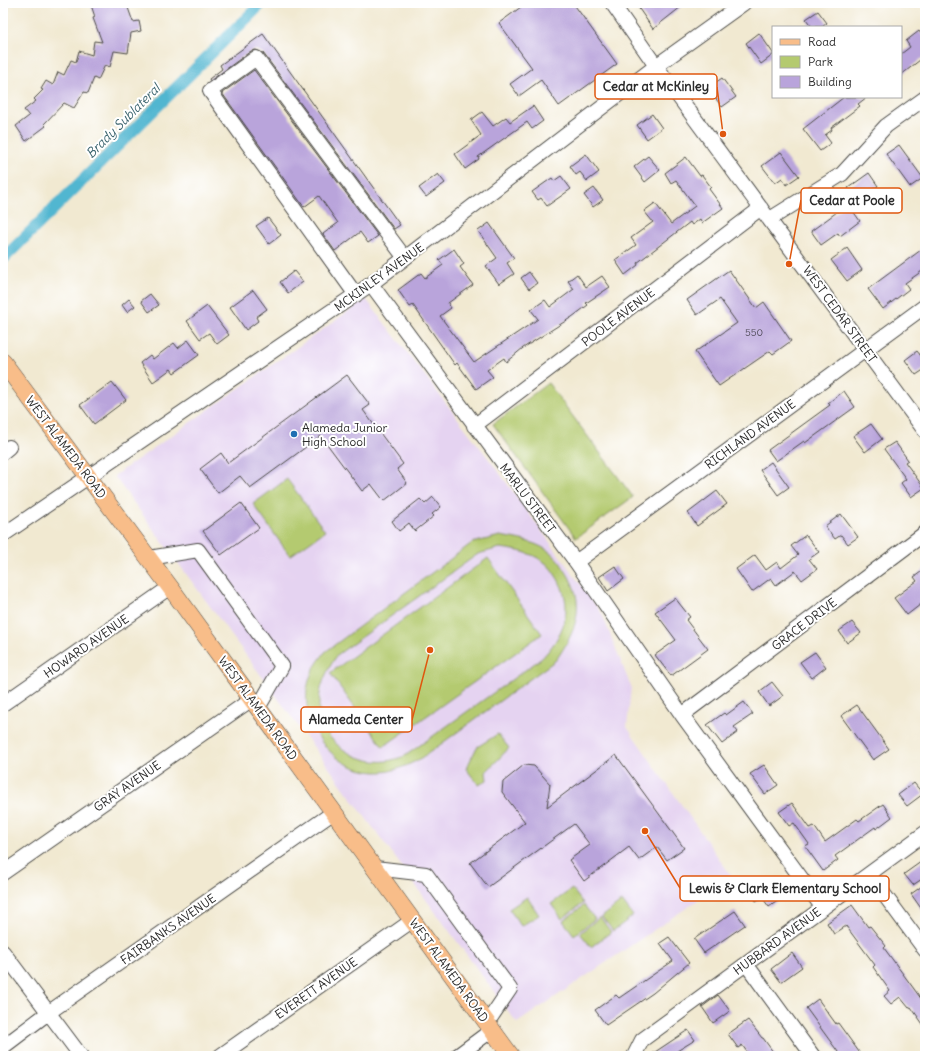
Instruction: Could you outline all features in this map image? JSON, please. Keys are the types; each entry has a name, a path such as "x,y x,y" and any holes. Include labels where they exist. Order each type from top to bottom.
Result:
{"main road":[{"name":"WEST ALAMEDA ROAD","path":"3,362 149,558 511,1056"}],"street":[{"name":"WEST CEDAR STREET","path":"612,3 656,66 925,430"},
{"name":"MCKINLEY AVENUE","path":"3,535 356,295 656,66 744,3"},
{"path":"356,295 210,91 256,58 405,258"},
{"name":"POOLE AVENUE","path":"474,426 766,213 842,174 886,126 925,98"},
{"name":"MARLU STREET","path":"371,284 474,426 576,562 682,715 823,908"},
{"name":"RICHLAND AVENUE","path":"576,562 925,306"},
{"name":"GRACE DRIVE","path":"682,715 925,533"},
{"path":"149,558 198,550 282,666 255,704"},
{"name":"HOWARD AVENUE","path":"3,704 170,587"},
{"name":"GRAY AVENUE","path":"3,873 255,704"},
{"name":"FAIRBANKS AVENUE","path":"3,1048 48,1013 334,812"},
{"name":"HUBBARD AVENUE","path":"634,1055 642,1040 925,833"},
{"path":"375,868 426,874 510,989 490,1027 457,1056"},
{"path":"869,874 925,950"},
{"name":"EVERETT AVENUE","path":"220,1056 413,920"},
{"path":"3,952 81,1056"},
{"path":"746,964 813,1056"}],"shaded area":[{"path":"366,299 498,471 602,614 631,687 627,727 732,877 517,1023 114,476"}],"green space":[{"path":"548,383 633,497 576,538 493,424"},
{"path":"287,479 325,531 290,556 253,504"},
{"path":"500,536 512,538 530,542 542,547 557,559 572,582 576,594 577,605 577,616 574,627 563,649 556,660 422,758 400,768 382,772 359,769 343,762 329,751 318,737 311,722 307,705 307,687 314,668 325,652 472,543","holes":["500,548 523,552 534,556 546,564 559,581 566,602 566,612 561,632 549,650 542,658 405,756 387,761 364,759 353,755 333,741 321,721 319,701 321,687 329,668 337,655 478,554"]},
{"path":"488,558 542,634 383,747 330,673"},
{"path":"498,734 509,748 486,772 487,780 479,785 466,769 477,747"},
{"path":"572,889 583,903 562,919 551,904"},
{"path":"527,897 539,915 521,926 509,909"},
{"path":"622,901 633,916 613,931 602,917"},
{"path":"584,905 595,919 574,935 563,921"},
{"path":"600,917 611,932 591,947 580,933"}],"building":[{"path":"96,3 122,3 123,6 127,5 133,22 139,21 141,31 131,33 128,53 114,51 110,67 105,65 98,80 94,78 88,93 84,92 74,108 64,103 44,124 46,126 26,141 16,126 29,116 24,110 36,101 34,99 43,90 41,89 46,81 53,85 58,72 64,75 71,60 76,62 79,51 92,55 94,41 102,42 93,18 95,17 91,5"},
{"path":"519,3 573,3 617,64 559,106 541,80 519,96 510,84 532,68 499,23 521,7"},
{"path":"635,3 686,3 653,29"},
{"path":"818,11 827,23 823,26 811,26 806,19"},
{"path":"919,31 925,39 925,56 902,74 902,53 910,47 906,41"},
{"path":"759,33 772,52 772,56 761,64 746,43"},
{"path":"263,34 400,225 394,229 263,53 256,50 251,51 210,81 209,79 222,69 220,65"},
{"path":"254,70 378,236 368,243 360,232 335,251 323,234 338,223 319,196 304,207 222,93"},
{"path":"722,78 736,97 722,107 708,88"},
{"path":"843,98 866,98 858,104 860,106 831,128 832,130 825,135 831,143 820,151 803,129"},
{"path":"533,106 543,121 532,129 527,122 478,157 479,159 465,169 455,154 481,135 471,120 482,112 493,126 506,117 510,122"},
{"path":"652,114 662,128 647,139 637,125"},
{"path":"899,145 923,178 910,187 886,154"},
{"path":"781,152 799,176 786,185 782,178 775,183 762,166"},
{"path":"586,154 599,172 587,181 580,172 576,175 570,166"},
{"path":"648,156 660,170 645,182 634,167"},
{"path":"686,157 700,176 702,175 711,187 709,189 723,208 702,223 700,219 692,225 690,222 637,263 638,265 625,275 615,260 636,245 631,238 653,222 644,211 655,203 671,224 695,206 676,180 671,183 665,173"},
{"path":"869,173 878,186 857,201 848,188"},
{"path":"438,174 445,183 426,197 419,188"},
{"path":"561,176 571,189 547,206 541,198 538,200 532,192 552,178 554,181"},
{"path":"594,188 603,200 593,207 584,195"},
{"path":"848,204 860,221 840,236 838,233 821,245 811,231"},
{"path":"268,218 281,235 269,244 256,226"},
{"path":"489,223 514,258 507,263 514,274 499,284 486,266 497,258 478,231"},
{"path":"925,247 925,269 905,283 909,289 883,309 868,289"},
{"path":"847,248 862,270 847,281 831,260"},
{"path":"454,249 464,264 460,267 473,285 448,303 451,308 440,316 474,362 538,319 531,310 545,300 550,307 574,289 568,281 577,274 586,287 602,276 610,287 586,303 588,305 572,317 523,348 506,362 504,358 487,370 493,377 476,389 457,363 455,365 413,305 410,307 398,290 421,273 425,278 443,265 439,260"},
{"path":"729,270 756,308 764,302 791,341 773,354 770,351 719,386 695,352 737,323 720,299 697,315 687,300"},
{"path":"294,271 303,282 288,293 280,282"},
{"path":"529,272 537,283 529,289 521,278"},
{"path":"253,290 267,309 256,317 258,321 246,330 230,307"},
{"path":"150,294 159,305 149,312 141,301"},
{"path":"129,299 135,306 127,312 122,305"},
{"path":"207,306 229,335 217,344 209,333 200,339 187,321"},
{"path":"188,340 199,355 174,373 171,369 153,382 140,363 150,355 153,359 174,343 178,348"},
{"path":"917,351 921,356 925,353 925,369 916,375 905,360"},
{"name":"Alameda Junior High School","path":"347,375 370,405 363,410 403,464 397,469 407,483 384,501 371,484 362,491 321,436 250,488 240,476 218,493 200,469 221,453 228,463"},
{"path":"112,382 126,400 94,424 80,405"},
{"path":"844,391 855,407 805,443 804,441 776,461 768,450 830,405 828,403"},
{"path":"871,424 882,439 865,452 853,436"},
{"path":"895,442 908,460 905,462 924,488 911,497 901,483 906,479 884,449"},
{"path":"771,462 789,487 778,495 760,470"},
{"path":"717,491 727,504 697,526 688,513"},
{"path":"433,497 441,507 432,514 434,516 415,531 409,523 399,531 392,521 420,499 425,504"},
{"path":"241,503 259,528 221,555 203,531"},
{"path":"841,514 858,537 848,544 841,535 835,539 825,526"},
{"path":"806,535 819,552 809,559 817,569 802,580 795,571 776,585 771,578 752,592 736,569 755,555 766,570 777,562 781,568 798,555 791,546"},
{"path":"615,566 624,579 608,591 599,577"},
{"path":"925,569 925,601 907,615 894,598 917,581 914,577"},
{"path":"675,598 690,617 686,620 708,649 671,676 655,655 676,640 655,612"},
{"path":"852,622 861,633 847,643 839,631"},
{"path":"815,652 826,667 812,678 800,662"},
{"path":"772,682 783,696 769,706 759,692"},
{"path":"744,702 753,714 734,727 738,732 722,744 707,725 724,713 726,715"},
{"path":"857,705 889,749 873,760 841,716"},
{"path":"616,755 684,848 667,860 657,847 639,860 629,847 584,881 569,860 590,845 574,824 488,887 470,863 525,822 502,792 503,782 524,765 534,766 550,784 547,807"},
{"path":"764,765 778,785 765,794 750,774"},
{"path":"914,783 923,794 907,806 898,795"},
{"path":"792,803 810,828 814,826 825,842 857,819 859,821 883,804 892,817 876,829 875,827 835,856 838,860 823,871 805,846 809,844 794,823 789,826 779,812"},
{"path":"925,859 925,877 913,885 904,874"},
{"path":"770,879 783,897 769,907 762,897 756,901 746,887 757,880 761,886"},
{"path":"925,884 925,914 911,894"},
{"path":"852,905 868,927 870,926 886,946 884,948 925,1004 925,1027 911,1007 909,1008 900,997 891,1004 884,996 890,991 873,967 875,965 846,926 834,934 827,923"},
{"path":"735,911 745,925 704,953 694,939"},
{"path":"669,937 689,963 653,993 606,1025 595,1010 616,995 619,998 673,961 660,943"},
{"path":"792,953 802,967 781,982 771,969"},
{"path":"718,995 730,1011 713,1023 702,1007"},
{"path":"818,999 862,1056 841,1056 806,1008"},
{"path":"748,1020 776,1056 750,1056 742,1045 738,1048 728,1034"},
{"path":"688,1030 695,1040 677,1051 678,1052 673,1056 649,1056"}],"waterway":[{"name":"Brady Sublateral","path":"3,259 262,3"}],"place":[{"name":"Cedar at McKinley","path":"723,134"},
{"name":"Cedar at Poole","path":"789,264"},
{"name":"Alameda Junior High School","path":"294,434"},
{"name":"Alameda Center","path":"430,650"},
{"name":"Lewis & Clark Elementary School","path":"645,831"}]}
